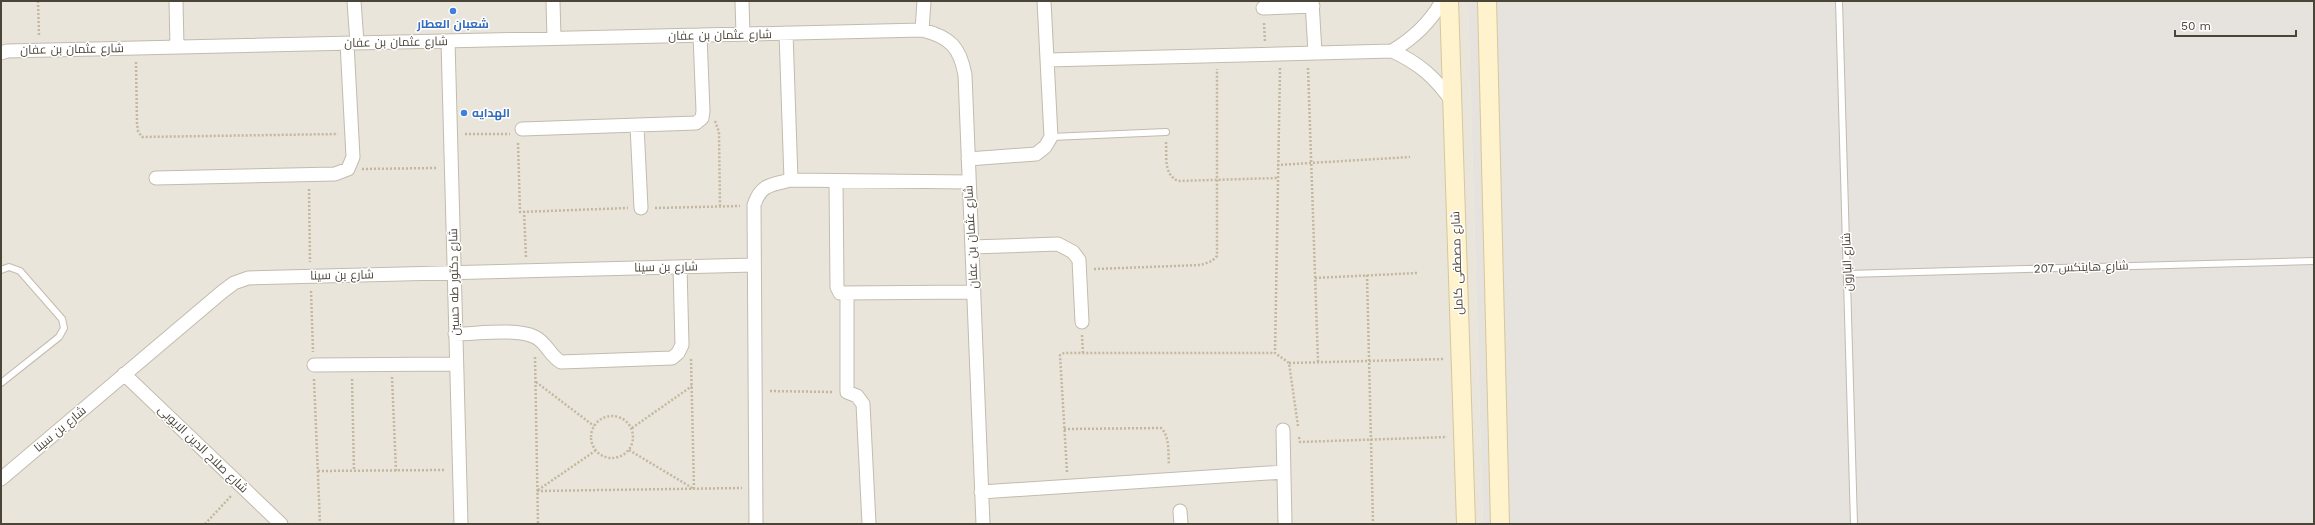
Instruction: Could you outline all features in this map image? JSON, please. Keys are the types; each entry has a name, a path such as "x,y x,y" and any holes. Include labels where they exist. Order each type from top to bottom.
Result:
{"street":[{"path":"176,1 177,47"},
{"path":"156,178 335,174 348,169 353,157 352,43 354,1"},
{"path":"553,1 554,38"},
{"path":"742,1 743,34"},
{"path":"922,30 924,1"},
{"path":"968,158 1036,154 1045,147 1050,137 1044,1"},
{"path":"1392,51 1421,30 1433,17 1442,1"},
{"name":"شارع مصطفى كامل","path":"1449,1 1466,524"},
{"path":"1486,1 1500,524"},
{"path":"1263,8 1312,3 1311,53"},
{"name":"شارع عثمان بن عفان","path":"1,53 39,50 922,30 939,34 953,44 962,58 965,76 968,182 983,524"},
{"path":"786,33 791,180"},
{"path":"520,131 696,123 702,118 704,111 700,35"},
{"name":"شارع دكتور طه حسين","path":"448,41 461,524"},
{"path":"1046,60 1392,51 1410,59 1426,70 1440,84 1453,103"},
{"path":"637,126 641,208"},
{"path":"756,524 754,205 758,193 771,185 791,180 836,182 968,182"},
{"path":"836,182 837,287 840,293 847,295 974,292"},
{"path":"972,247 1058,244 1073,252 1079,260 1082,322"},
{"name":"شارع بن سينا","path":"1,479 222,292 234,283 248,278 754,265"},
{"path":"455,334 523,333 535,337 544,343 554,358 561,362 663,360 672,358 678,353 682,345 680,267"},
{"path":"847,295 847,392 857,396 863,404 869,524"},
{"path":"314,365 456,364"},
{"name":"شارع صلاح الدين الايوبى","path":"124,374 282,524"},
{"path":"1283,430 1285,524"},
{"path":"981,492 1284,472"}],"lane":[{"name":"شارع البارون","path":"1839,1 1854,524"},
{"path":"1050,137 1166,132"},
{"name":"شارع هايتكس 207","path":"1847,274 2314,261"},
{"path":"1,270 9,267 20,271 62,319 64,328 60,338 1,383"}],"path":[{"path":"38,1 39,50"},
{"path":"1263,8 1266,54"},
{"path":"135,48 137,123 138,131 142,137 352,134"},
{"path":"1311,53 1311,163 1318,362"},
{"path":"1275,353 1280,54"},
{"path":"1079,270 1201,265 1212,261 1217,256 1217,55"},
{"path":"704,111 711,116 718,132 720,206"},
{"path":"450,134 520,131"},
{"path":"1166,132 1168,172 1172,178 1178,181 1277,178"},
{"path":"518,141 520,212 754,205"},
{"path":"1277,165 1410,157"},
{"path":"348,169 451,168"},
{"path":"524,212 527,270"},
{"path":"1315,278 1417,273"},
{"path":"1367,276 1373,524"},
{"path":"535,337 538,524"},
{"path":"682,345 691,358 694,489"},
{"path":"1068,486 1059,360 1060,355 1064,353 1275,353 1289,364 1460,359"},
{"path":"391,364 396,471"},
{"path":"1289,364 1298,427"},
{"path":"352,365 354,471"},
{"path":"536,382 594,426"},
{"path":"632,428 692,386"},
{"path":"755,390 847,392"},
{"path":"614,416 627,422 632,428 633,444 629,450 619,458 606,458 595,451 590,439 594,426 606,417 614,416"},
{"path":"1064,429 1161,428 1165,432 1167,438 1170,480"},
{"path":"1299,435 1300,442 1462,436"},
{"path":"629,450 694,489"},
{"path":"537,491 595,451"},
{"path":"318,471 459,470"},
{"path":"205,524 241,485"},
{"path":"537,491 756,488"}],"shaded area":[{"path":"1,1 1468,1 1483,524 1,524"},
{"path":"1468,1 2314,1 2314,524 1483,524"}],"place":[{"name":"شعبان العطار","path":"453,11"},
{"name":"الهدايه","path":"464,113"}]}
